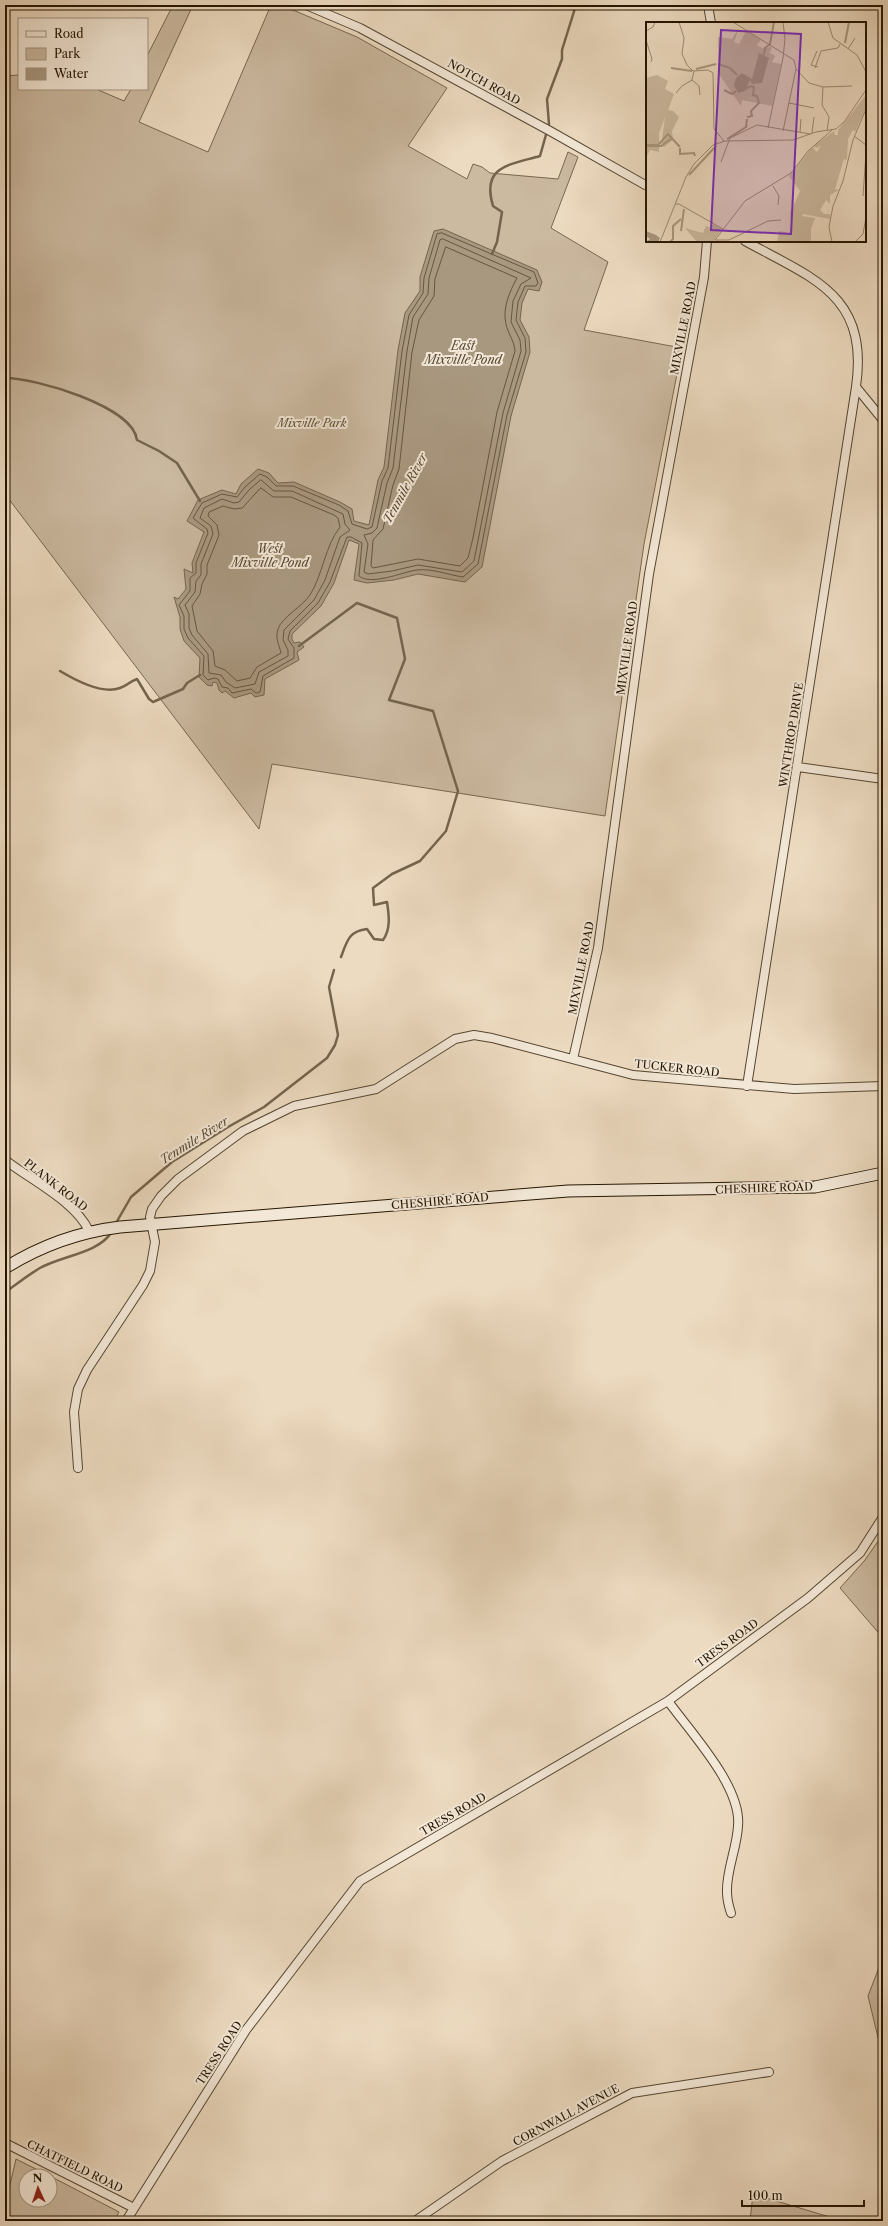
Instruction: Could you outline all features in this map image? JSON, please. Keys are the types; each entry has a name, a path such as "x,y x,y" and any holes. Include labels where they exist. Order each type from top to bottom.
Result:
{"main road":[{"name":"CHESHIRE ROAD","path":"5,1268 44,1247 90,1231 106,1228 568,1191 815,1187 883,1173"}],"street":[{"name":"NOTCH ROAD","path":"306,5 360,28 547,129 646,185"},
{"path":"708,5 711,22"},
{"name":"MIXVILLE ROAD","path":"573,1059 598,948 649,574 704,276 707,242"},
{"path":"747,242 790,264 824,288 847,311 856,333 859,355 856,387 883,420"},
{"name":"WINTHROP DRIVE","path":"747,1086 798,767 856,387"},
{"path":"798,767 883,779"},
{"name":"TUCKER ROAD","path":"151,1224 152,1209 161,1196 178,1179 243,1131 294,1106 376,1089 455,1039 474,1035 492,1038 632,1075 794,1089 883,1086"},
{"name":"PLANK ROAD","path":"5,1160 72,1210 85,1222 90,1231"},
{"path":"78,1468 74,1412 78,1390 87,1370 128,1310 150,1271 155,1242 151,1224"},
{"name":"TRESS ROAD","path":"126,2221 246,2030 360,1881 668,1701 808,1598 860,1553 883,1517"},
{"path":"668,1701 724,1778 735,1801 739,1826 727,1892 730,1913"},
{"name":"CORNWALL AVENUE","path":"415,2221 502,2161 632,2093 769,2072"},
{"name":"CHATFIELD ROAD","path":"5,2143 134,2208"}],"green space":[{"name":"Mixville Park","path":"173,5 193,5 139,122 208,152 271,5 281,5 357,37 447,88 408,146 467,179 473,164 482,167 490,173 558,179 568,152 578,157 551,228 608,262 584,330 682,348 644,544 605,816 272,764 259,829 5,494 5,76 18,75 18,90 98,90 124,101 130,90 148,90 148,54"},
{"path":"883,1534 883,1638 840,1588 865,1560"},
{"path":"883,1957 883,2058 868,1996"},
{"path":"16,2159 34,2168 18,2168 18,2208 58,2208 58,2180 119,2212 114,2221 5,2221 5,2206"},
{"path":"753,2194 843,2221 750,2221"}],"water":[{"name":"East Mixville Pond","path":"443,229 537,270 542,282 539,291 528,289 522,303 520,320 529,337 530,352 511,416 482,567 465,582 418,574 394,580 367,583 354,580 359,544 349,540 334,583 321,606 292,634 294,643 300,642 304,647 297,652 299,660 265,679 264,695 255,697 251,693 234,698 225,691 222,693 219,690 217,683 213,682 212,686 207,685 199,677 200,658 184,641 180,629 180,617 174,597 178,599 186,589 184,569 193,573 192,563 204,532 187,521 198,500 222,490 236,494 241,484 258,469 269,473 278,483 294,482 340,502 352,509 354,521 369,525 378,480 384,467 398,350 405,313 420,291 420,277 434,231"}],"waterway":[{"name":"Tenmile River","path":"492,254 497,242 502,212 493,206 490,193 491,183 494,175 500,169 508,165 540,156 549,124 547,99 562,59 562,50 576,5"},
{"path":"5,378 38,383 81,396 101,405 119,416 131,428 137,440 159,451 177,463 200,501"},
{"name":"Tenmile River","path":"299,646 357,603 397,618 405,659 389,700 433,711 458,791 446,831 420,861 392,874 373,888 374,905 387,902 389,917 386,936 383,940 374,939 367,929 356,932 347,942 341,957"},
{"path":"60,671 89,686 105,690 120,688 137,679 149,699 153,702 183,689 187,683 200,675"},
{"name":"Tenmile River","path":"116,1223 131,1197 172,1162 228,1127 264,1107 327,1058 335,1045 338,1035 329,987 334,970"},
{"name":"Tenmile River","path":"5,1292 40,1268 88,1250 105,1240 111,1233"}],"water label":[{"name":"West Mixville Pond","path":"270,555"}]}
